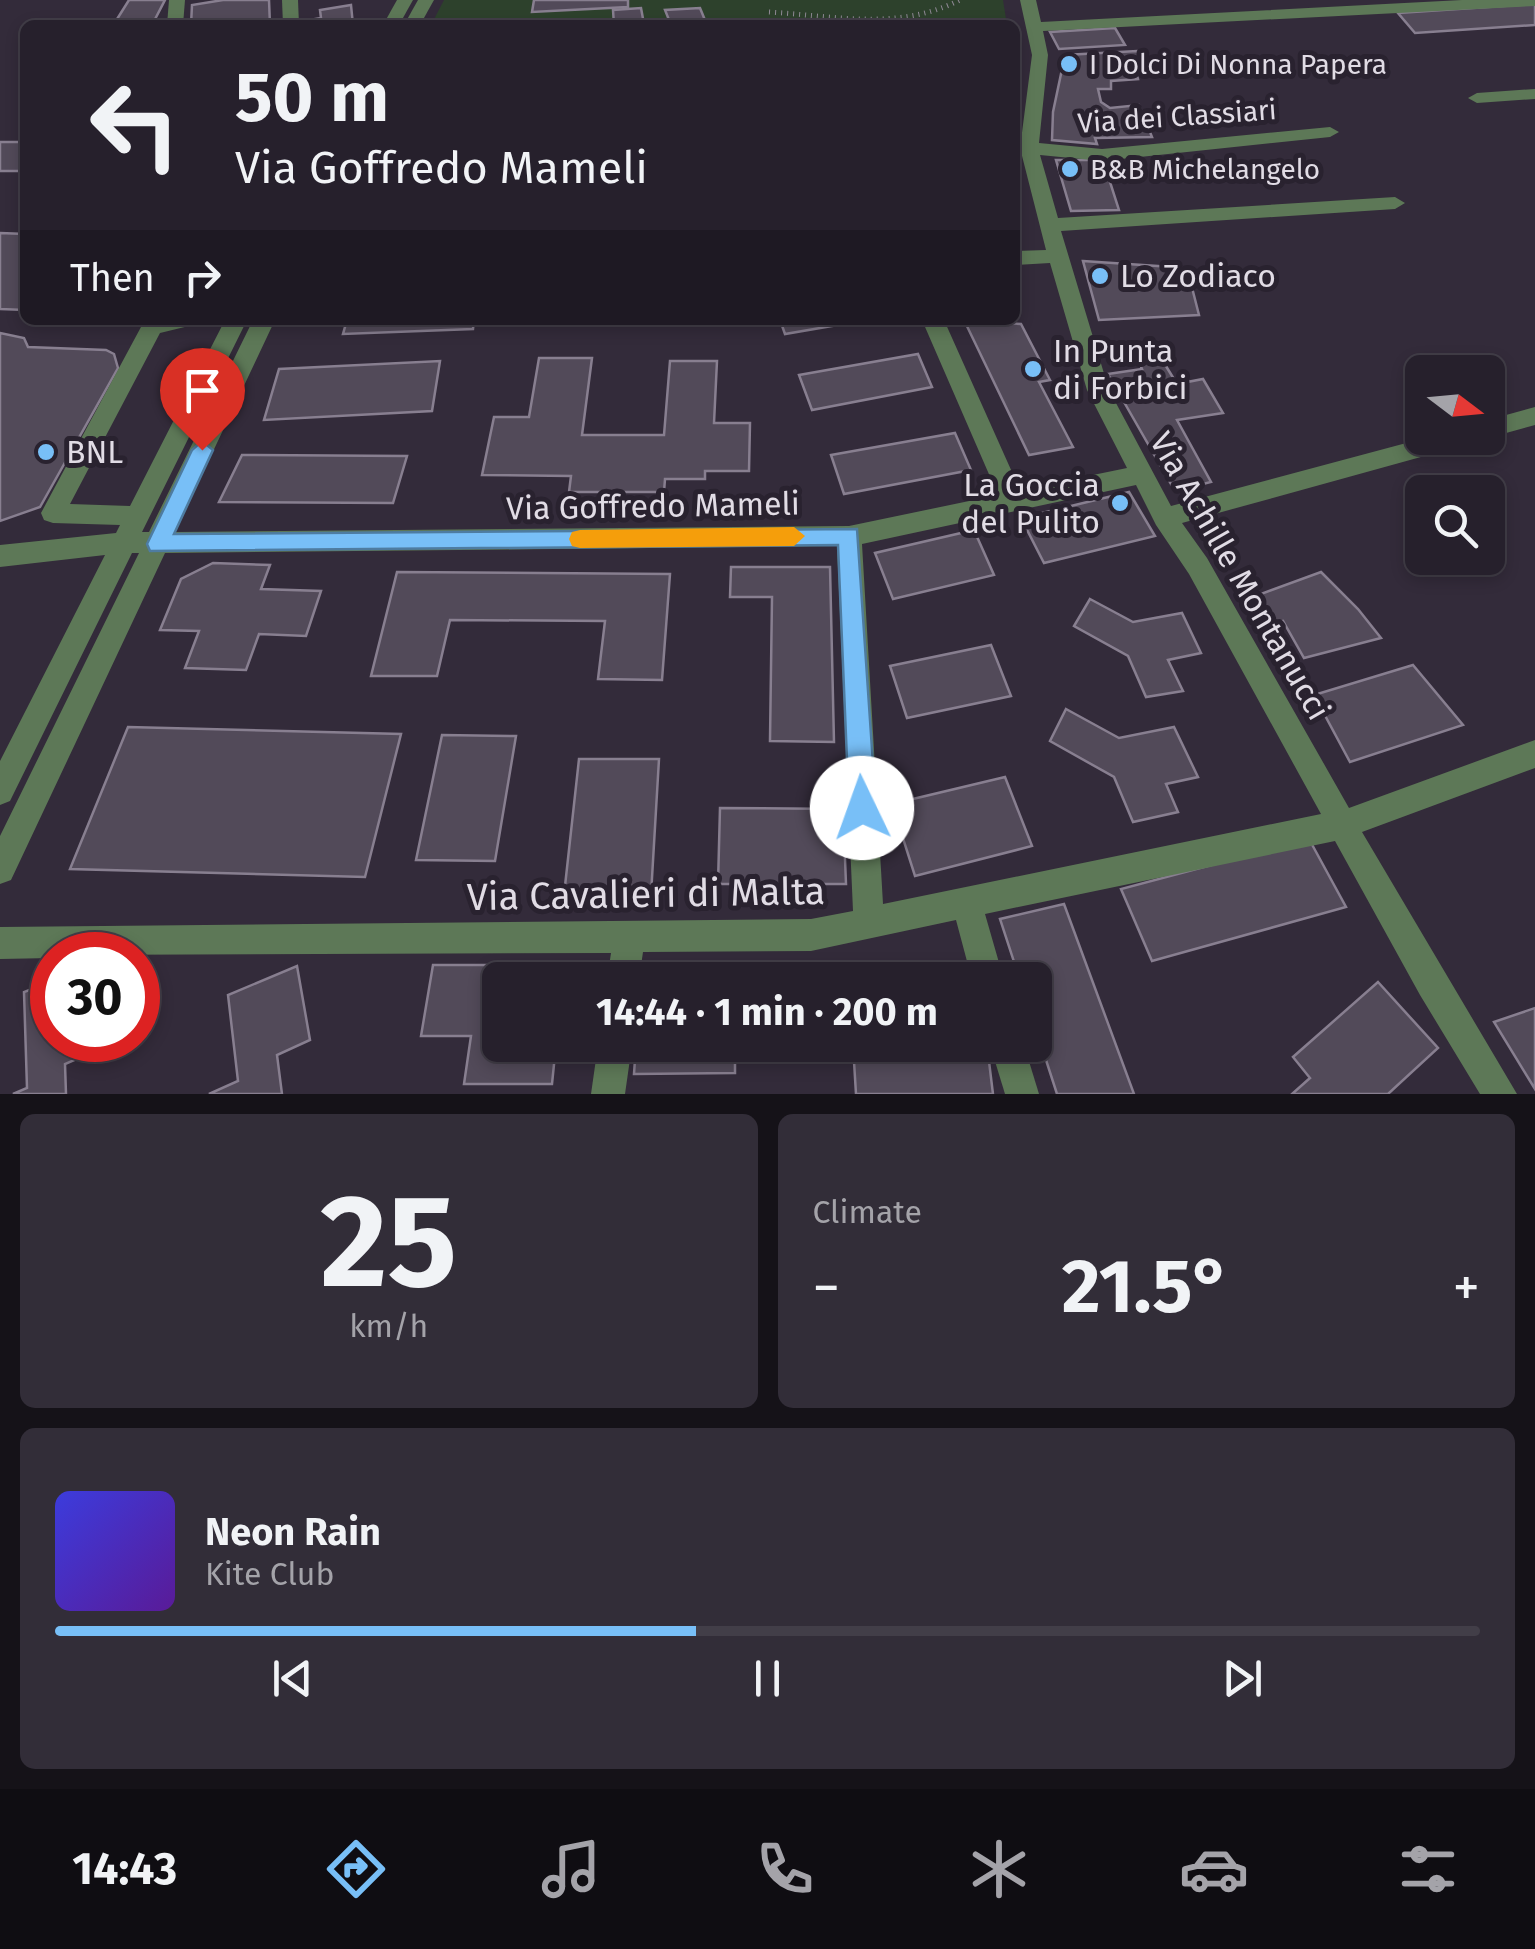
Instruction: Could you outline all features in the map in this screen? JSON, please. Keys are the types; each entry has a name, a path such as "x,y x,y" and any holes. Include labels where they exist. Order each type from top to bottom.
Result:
{"street":[{"name":"Via Achille Montanucci","path":"1028,0 1034,26 1027,53 1029,148 1056,256 1098,390 1165,518 1198,566 1431,984 1500,1094"},
{"path":"1034,26 1535,1"},
{"path":"1477,98 1535,94"},
{"name":"Via dei Classiari","path":"1029,148 1102,155 1330,132"},
{"path":"1051,226 1395,202"},
{"path":"1020,258 1056,256"},
{"path":"137,516 54,513 152,327 162,325"},
{"path":"0,792 233,325"},
{"path":"0,869 262,325"},
{"path":"935,325 1012,500"},
{"path":"1505,424 1535,416"},
{"path":"1165,518 1405,452"},
{"name":"Via Goffredo Mameli","path":"0,556 124,543 849,536 1142,474"},
{"path":"849,536 868,924"},
{"name":"Via Cavalieri di Malta","path":"0,944 810,935 1344,824 1535,754"},
{"path":"966,902 983,962"},
{"path":"625,962 628,937"},
{"path":"608,1094 613,1062"},
{"path":"1012,1062 1022,1094"}],"path":[{"path":"886,20 940,12 960,0"},
{"path":"769,12 800,12 841,20"}],"green space":[{"path":"444,0 1003,0 1006,20 434,20"}],"building":[{"path":"129,0 165,0 155,20 116,20"},
{"path":"269,0 270,20 191,20 192,5"},
{"path":"534,0 628,0 628,7 532,12"},
{"path":"1535,4 1535,25 1415,33 1398,13"},
{"path":"351,5 352,20 315,20 321,18 320,10"},
{"path":"641,8 643,20 614,20 613,10"},
{"path":"700,8 705,20 669,20 665,10"},
{"path":"1115,28 1125,45 1059,49 1050,32"},
{"path":"1137,51 1146,67 1135,68 1138,79 1111,81 1111,89 1098,89 1101,102 1110,108 1139,105 1152,137 1095,138 1097,144 1052,140 1053,112 1065,55"},
{"path":"0,142 20,142 20,171 0,171"},
{"path":"1056,160 1103,160 1119,210 1071,211"},
{"path":"0,233 20,234 20,310 0,309"},
{"path":"1083,261 1187,268 1199,315 1099,320"},
{"path":"1021,324 1050,380 1039,382 1073,447 1029,455 966,325"},
{"path":"346,325 473,325 473,329 343,334"},
{"path":"782,325 838,325 785,334"},
{"path":"0,333 24,338 28,347 106,350 114,354 118,368 40,507 0,521"},
{"path":"918,354 932,387 812,410 799,375"},
{"path":"539,358 592,358 582,435 664,435 670,361 717,361 714,423 750,423 749,471 705,471 705,479 665,479 664,492 569,492 571,476 482,475 494,417 529,417"},
{"path":"1161,358 1177,384 1203,379 1223,413 1177,420 1211,482 1175,491 1108,374 1142,369 1139,362"},
{"path":"440,361 432,411 264,420 279,369"},
{"path":"955,433 971,470 844,494 831,455"},
{"path":"242,455 407,456 393,503 219,502"},
{"path":"1129,492 1155,536 1044,563 1021,518"},
{"path":"974,530 994,575 893,599 875,553"},
{"path":"213,563 270,565 261,589 321,591 306,636 259,634 246,670 185,668 199,631 160,630 181,579"},
{"path":"731,567 830,567 834,742 770,741 772,597 730,597"},
{"path":"397,572 670,574 662,680 598,679 605,621 450,620 437,676 371,676"},
{"path":"1321,572 1381,638 1304,658 1283,621 1268,624 1250,598"},
{"path":"1090,599 1133,622 1182,613 1201,653 1168,660 1183,691 1146,697 1128,656 1074,626"},
{"path":"991,645 1011,696 907,718 890,666"},
{"path":"1413,665 1463,725 1350,762 1314,695"},
{"path":"1066,709 1119,738 1174,727 1198,777 1166,784 1178,812 1133,822 1114,777 1050,741"},
{"path":"128,727 401,734 365,877 70,869"},
{"path":"442,735 516,736 495,861 416,860"},
{"path":"579,759 659,759 651,895 564,895"},
{"path":"1005,777 1032,846 915,876 892,804"},
{"path":"720,808 843,809 846,884 718,884"},
{"path":"1309,839 1346,907 1152,961 1121,889"},
{"path":"1064,904 1134,1094 1057,1094 1047,1062 1052,1062 1052,962 1014,962 1000,919"},
{"path":"433,965 482,965 482,1062 554,1062 552,1084 464,1084 471,1036 421,1036"},
{"path":"297,966 310,1040 277,1055 282,1094 209,1094 238,1081 228,995"},
{"path":"1378,982 1438,1048 1388,1094 1292,1094 1310,1078 1293,1057"},
{"path":"30,990 30,1062 70,1062 65,1064 66,1094 13,1094 27,1088 24,992"},
{"path":"1535,1008 1535,1089 1494,1022"},
{"path":"635,1062 735,1062 735,1073 634,1074"},
{"path":"854,1062 989,1062 993,1094 856,1094"}],"slow traffic":[{"path":"580,539 794,536"}],"place":[{"name":"I Dolci Di Nonna Papera","path":"1069,64"},
{"name":"B&B Michelangelo","path":"1070,169"},
{"name":"Lo Zodiaco","path":"1100,276"},
{"name":"In Punta di Forbici","path":"1033,369"},
{"name":"BNL","path":"46,452"},
{"name":"La Goccia del Pulito","path":"1120,503"}],"route":[{"path":"202,450 158,544 849,536 862,808"}]}
